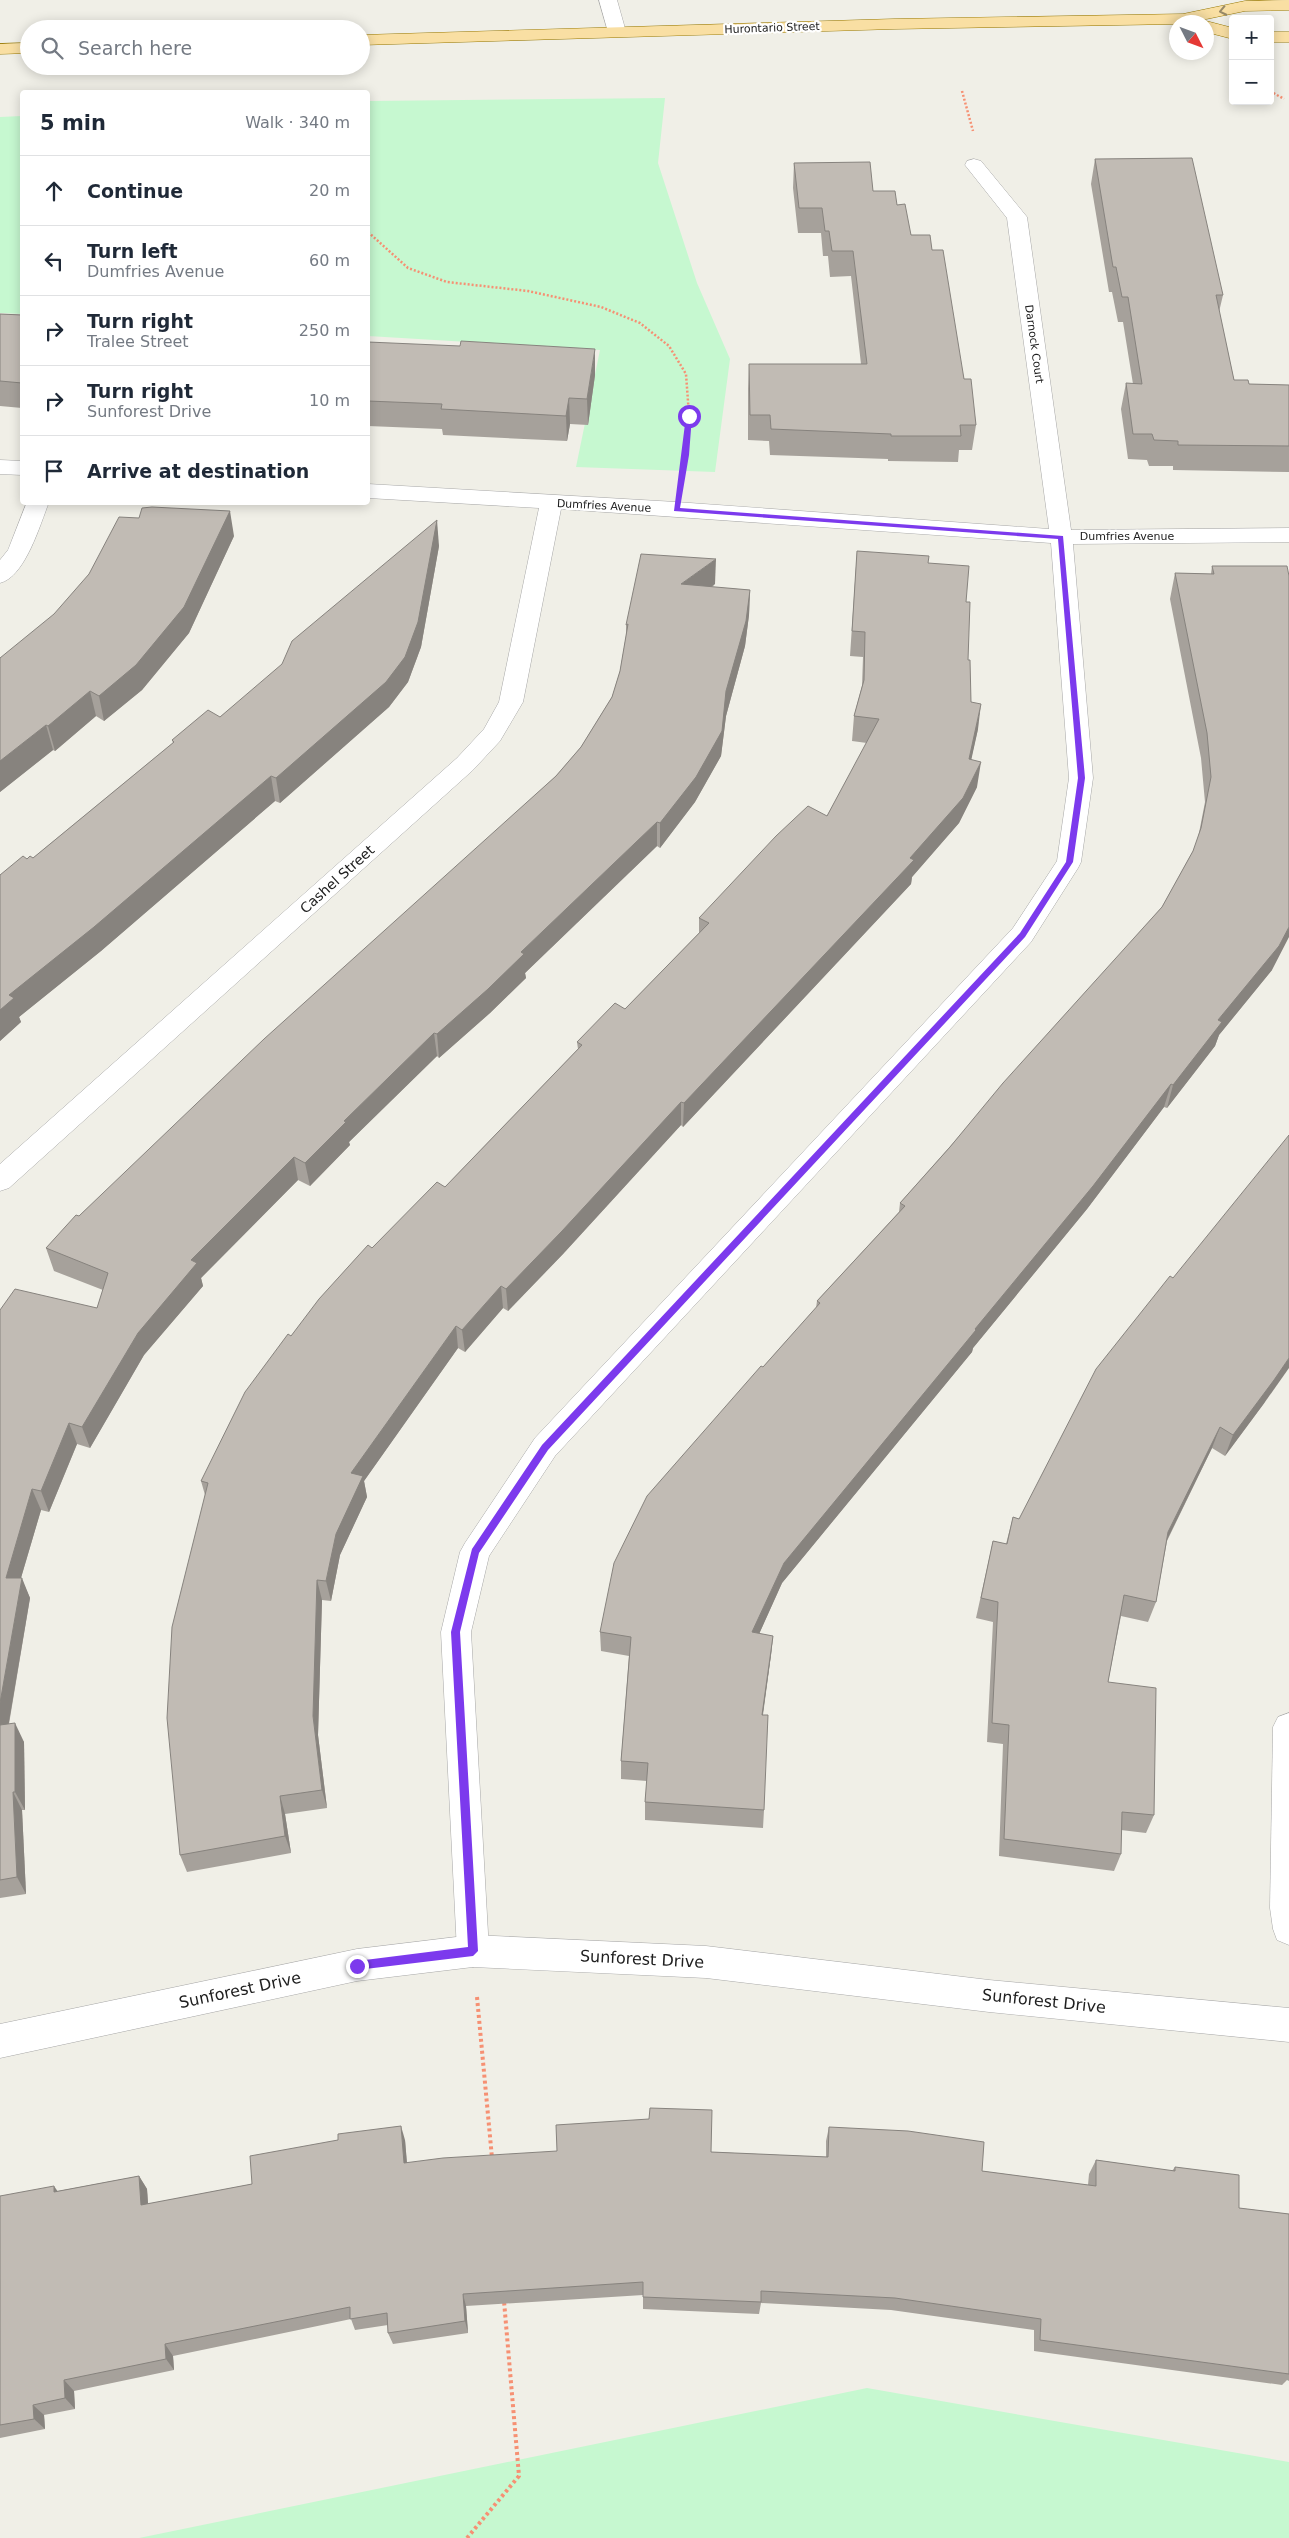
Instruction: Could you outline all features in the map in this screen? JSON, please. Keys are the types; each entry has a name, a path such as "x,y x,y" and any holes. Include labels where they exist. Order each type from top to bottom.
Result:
{"main road":[{"name":"Hurontario Street","path":"1211,15 1245,6 1289,5"},
{"name":"Hurontario Street","path":"370,40 894,24 1169,21"},
{"path":"1214,28 1229,33"},
{"path":"1274,37 1289,37"},
{"path":"0,49 20,48"}],"street":[{"path":"608,0 616,32"},
{"name":"Darnock Court","path":"473,1951 456,1632 475,1552 545,1447 1022,935 1069,862 1081,778 1061,537 1017,217 974,165"},
{"path":"0,467 20,468"},
{"name":"Dumfries Avenue","path":"370,491 676,509 1061,537 1289,535"},
{"name":"Cashel Street","path":"0,1180 465,764 492,735 511,702 551,503"},
{"path":"0,576 18,552 37,505"},
{"path":"1289,1727 1286,1908 1289,1929"},
{"name":"Sunforest Drive","path":"0,2041 357,1966 473,1951 706,1962 989,1996 1289,2025"}],"path":[{"path":"962,91 973,131"},
{"path":"1274,93 1284,99"},
{"path":"370,234 408,268 447,282 528,291 601,307 640,323 669,346 686,374 689,416 686,455 676,509"},
{"path":"473,1951 492,2164"},
{"path":"467,2538 520,2476 503,2291"}],"green space":[{"path":"665,98 658,163 697,283 730,359 715,472 576,467 600,350 370,336 370,101"},
{"path":"20,116 20,314 0,313 0,117"},
{"path":"867,2388 1289,2462 1289,2538 139,2538"}],"building":[{"path":"1192,158 1223,295 1216,295 1234,380 1248,380 1249,384 1289,385 1289,446 1178,445 1178,441 1154,440 1152,434 1133,434 1126,383 1142,384 1128,297 1122,297 1116,267 1113,267 1095,159"},
{"path":"870,162 873,191 895,191 897,205 905,204 911,235 930,235 932,250 943,250 964,379 971,379 976,425 960,425 961,436 891,436 891,434 771,429 770,415 750,415 749,364 867,364 853,251 832,251 829,231 825,231 822,208 799,208 794,163"},
{"path":"0,314 20,315 20,383 0,381"},
{"path":"461,341 595,349 587,399 569,398 566,416 441,409 442,404 370,401 370,342 460,346"},
{"path":"142,508 230,511 184,607 136,665 99,696 90,691 48,726 46,725 0,761 0,658 54,614 89,574 119,517 139,518"},
{"path":"437,520 418,622 405,657 386,682 276,778 271,776 94,927 9,995 14,998 0,1010 0,875 23,856 27,859 30,856 33,858 174,742 172,740 208,710 220,717 282,664 292,641"},
{"path":"857,551 929,556 928,563 969,566 966,602 970,602 968,660 970,660 971,702 981,704 969,759 981,762 963,798 910,858 914,860 684,1103 681,1102 562,1231 506,1289 501,1286 462,1330 456,1326 351,1473 363,1476 336,1534 326,1581 317,1580 313,1716 322,1790 280,1796 285,1836 180,1855 167,1718 172,1627 208,1483 201,1481 245,1392 288,1334 291,1336 319,1299 368,1245 372,1248 437,1182 445,1187 582,1045 577,1042 615,1003 625,1009 709,923 699,918 776,836 808,806 827,816 879,719 854,716 864,680 865,632 852,631"},
{"path":"641,554 716,559 681,584 750,590 746,621 726,691 722,731 696,777 660,823 657,822 521,952 524,954 488,989 437,1034 434,1033 344,1121 346,1122 305,1163 294,1157 191,1260 197,1263 138,1333 82,1427 69,1423 41,1491 32,1489 6,1578 22,1578 0,1703 0,1310 15,1289 97,1308 108,1273 46,1248 76,1215 79,1216 264,1039 556,776 581,747 612,697 620,671 628,624 626,625"},
{"path":"1212,566 1287,566 1289,576 1289,927 1279,946 1218,1020 1222,1022 1173,1085 1171,1084 1093,1186 784,1563 752,1632 773,1636 762,1715 768,1715 764,1810 645,1802 648,1763 621,1761 631,1637 600,1632 614,1563 647,1496 761,1366 763,1367 820,1303 817,1301 905,1206 900,1203 1003,1083 1162,907 1193,851 1201,828 1211,777 1207,733 1175,573 1214,574"},
{"path":"1289,1135 1289,1358 1233,1435 1220,1427 1168,1532 1156,1602 1124,1595 1108,1682 1156,1688 1154,1815 1122,1812 1121,1854 1004,1839 1009,1725 992,1723 998,1602 981,1598 993,1541 1007,1544 1013,1517 1019,1519 1096,1369 1170,1276 1173,1278"},
{"path":"15,1723 15,1792 13,1792 17,1877 0,1880 0,1725"},
{"path":"650,2108 712,2110 711,2152 828,2157 829,2127 908,2131 984,2142 982,2171 1096,2186 1096,2160 1175,2171 1175,2167 1239,2175 1239,2208 1289,2214 1289,2374 1040,2340 1041,2319 895,2298 761,2291 761,2302 643,2297 643,2282 463,2294 465,2321 388,2333 387,2313 350,2319 350,2307 165,2344 166,2359 64,2380 65,2398 33,2405 34,2419 0,2425 0,2196 54,2186 54,2192 139,2176 141,2205 252,2184 250,2156 338,2140 338,2134 401,2126 404,2163 443,2158 557,2151 556,2125 649,2119"}],"route":[{"path":"357,1966 473,1951 456,1632 475,1552 545,1447 1022,935 1069,862 1081,778 1061,537 676,509 686,455 689,416"}]}
